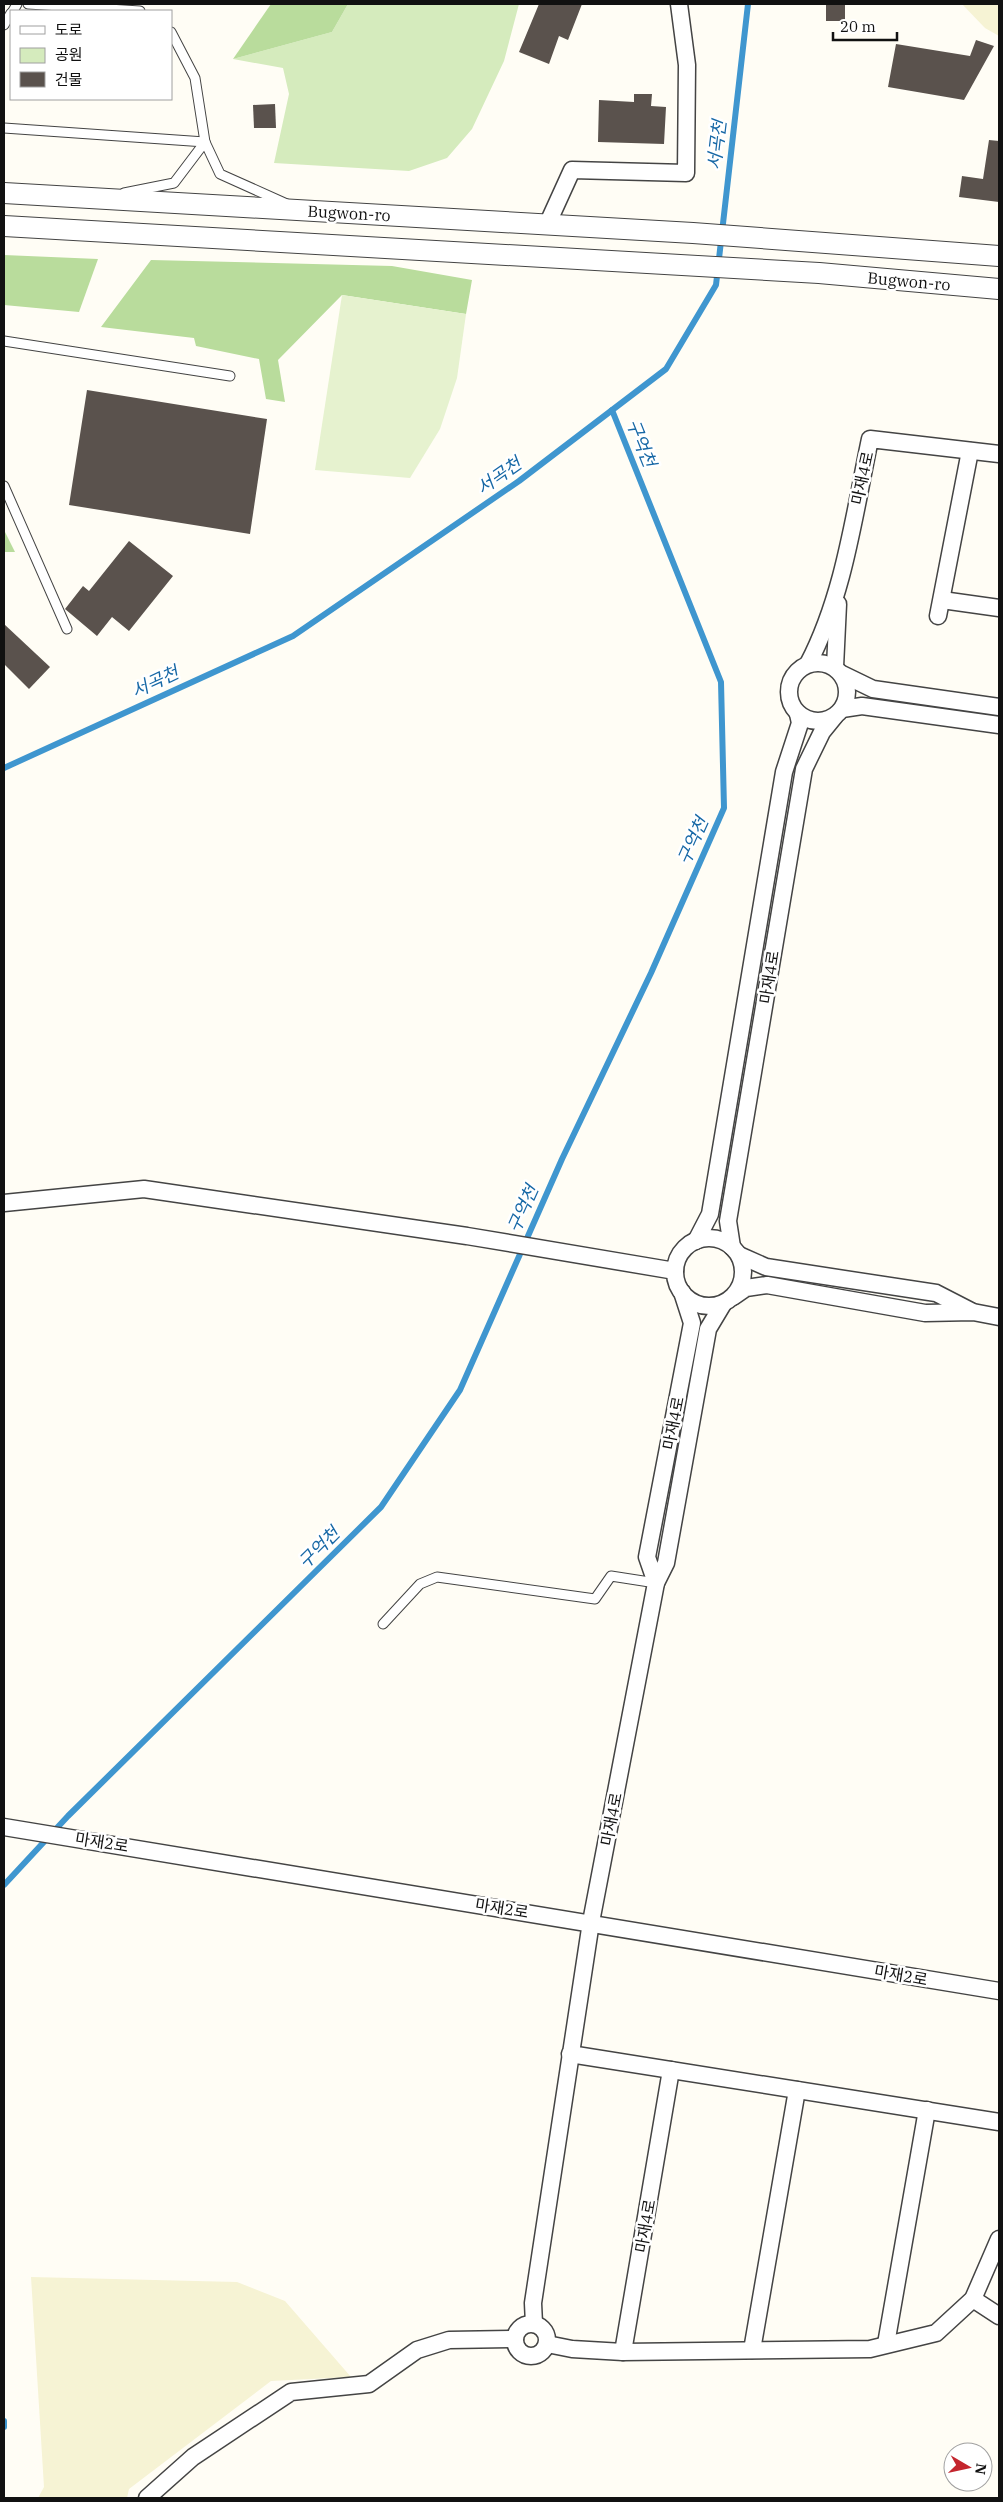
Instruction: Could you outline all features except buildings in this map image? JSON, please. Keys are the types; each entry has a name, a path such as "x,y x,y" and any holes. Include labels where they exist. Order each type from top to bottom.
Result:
{"street":[{"path":"547,225 572,170 686,172 687,65 679,4"},
{"name":"Bugwon-ro","path":"4,193 693,233 999,256"},
{"name":"Bugwon-ro","path":"4,226 818,273 999,289"},
{"name":"마재4로","path":"808,664 817,648 839,587 870,439 999,454"},
{"path":"938,616 970,451"},
{"name":"마재4로","path":"838,671 839,587"},
{"path":"942,600 999,608"},
{"path":"999,707 873,689 826,664 808,664 793,677 789,696 798,714 816,722 862,706 999,725"},
{"path":"838,671 848,691 839,713"},
{"name":"마재4로","path":"735,1251 728,1221 804,769 822,732 839,713"},
{"name":"마재4로","path":"696,1241 710,1214 784,772 800,723 798,714"},
{"path":"4,1203 144,1189 467,1236 675,1271"},
{"path":"973,1312 936,1293 766,1267 712,1238 696,1241 683,1250 675,1271 682,1292 690,1300 700,1305 712,1306 728,1300 746,1288 767,1285 925,1313 973,1312 999,1317"},
{"path":"728,1300 740,1288 743,1277 743,1266 735,1251"},
{"name":"마재4로","path":"656,1583 647,1557 692,1323 682,1292"},
{"name":"마재4로","path":"534,2324 533,2303 591,1922 656,1583 666,1563 708,1329 728,1300"},
{"name":"마재2로","path":"4,1827 591,1922 999,1991"},
{"path":"570,2054 999,2122"},
{"name":"마재4로","path":"624,2352 671,2070"},
{"path":"752,2350 797,2090"},
{"path":"886,2344 926,2110"},
{"path":"547,2344 572,2349 624,2352 870,2349 936,2334 973,2299 999,2239"},
{"path":"973,2299 999,2316"},
{"path":"534,2324 546,2333 547,2344 542,2352 532,2356 518,2349 515,2340 523,2326 534,2324"},
{"path":"148,2498 193,2457 291,2392 369,2384 417,2350 449,2340 515,2340"}],"lane":[{"path":"28,4 124,10"},
{"path":"172,34 195,78 205,142 220,174 302,210"},
{"path":"4,128 205,142"},
{"path":"95,198 174,183 205,142"},
{"path":"4,341 230,376"},
{"path":"4,486 67,629"},
{"path":"382,1624 420,1584 437,1577 595,1599 611,1576 656,1583"}],"shaded area":[{"path":"962,4 999,4 999,36 985,28"},
{"path":"31,2277 237,2282 285,2301 351,2377 271,2381 129,2489 127,2498 38,2498 44,2487"}],"green space":[{"path":"271,4 348,4 332,32 233,59"},
{"path":"348,4 519,4 504,61 472,129 447,158 409,171 274,163 289,94 283,68 233,59 332,32"},
{"path":"4,255 98,259 79,312 4,305"},
{"path":"151,260 392,266 472,280 466,314 342,295 278,360 285,402 266,399 259,359 196,346 194,338 101,327"},
{"path":"342,295 466,314 457,378 440,429 410,478 315,470"},
{"path":"4,530 15,552 4,552"}],"waterway":[{"name":"서곡천","path":"4,768 293,636 519,481 666,369 716,285 748,4"},
{"name":"구억천","path":"4,1885 68,1816 381,1507 460,1390 562,1159 651,973 724,808 721,682 612,410"},
{"name":"구억천","path":"4,2421 4,2427"}]}
